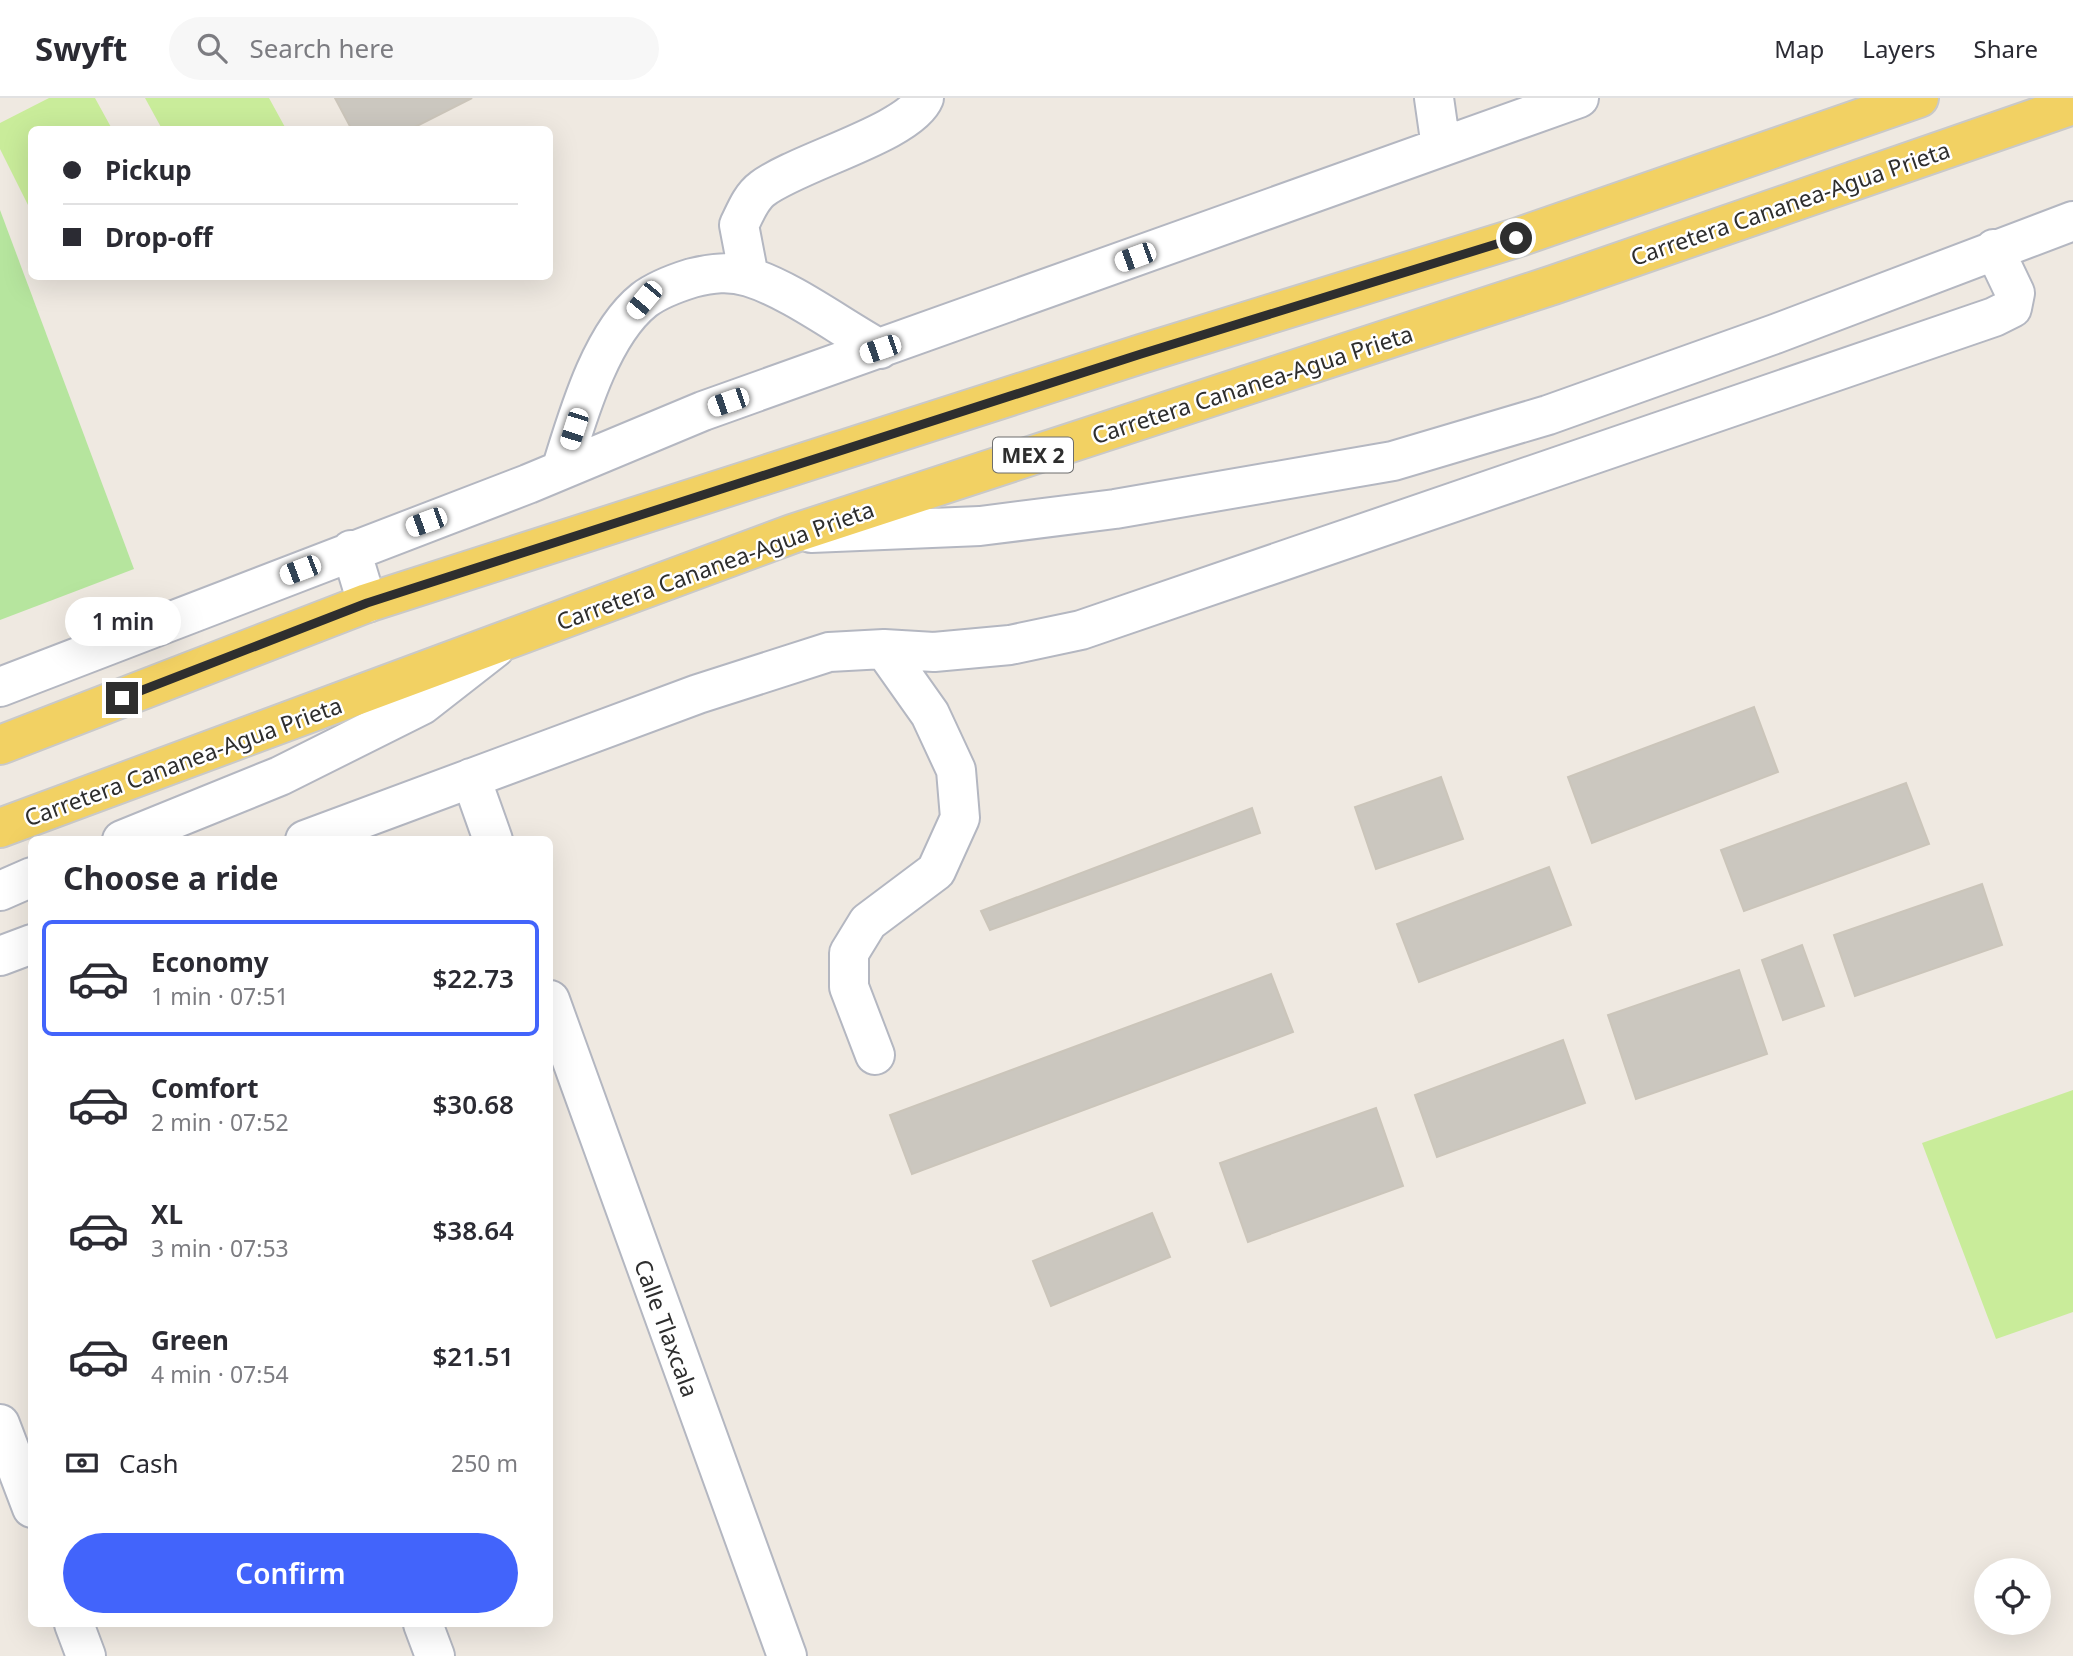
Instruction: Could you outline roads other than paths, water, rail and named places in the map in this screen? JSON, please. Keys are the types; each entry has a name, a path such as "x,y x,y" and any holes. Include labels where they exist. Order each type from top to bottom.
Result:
{"main road":[{"name":"MEX 2","path":"0,745 367,603 1128,358 1516,238 1919,98"},
{"name":"Carretera Cananea-Agua Prieta","path":"0,828 792,534 1552,285 2073,105"}],"street":[{"path":"750,277 739,225 760,190 789,173 908,117 924,98"},
{"path":"1434,98 1441,147"},
{"path":"0,687 561,470 703,411 1579,98"},
{"path":"792,534 980,526 1128,507 1393,461 1548,415 1775,334 2073,221"},
{"path":"316,836 698,694 829,652 884,649 934,652 1010,645 1081,630 1994,317 2012,308 2015,293 1994,249"},
{"path":"561,470 587,388 619,330 644,300 676,283 715,272 750,277 880,349"},
{"path":"351,550 367,603"},
{"path":"132,836 280,776 422,705 500,643"},
{"path":"875,1055 849,987 849,953 867,922 936,871 960,818 956,770 930,714 884,649"},
{"path":"471,778 492,836"},
{"path":"0,891 28,879"},
{"path":"0,956 28,946"},
{"name":"Calle Tlaxcala","path":"553,1008 787,1656"},
{"path":"0,1424 28,1498"},
{"path":"75,1627 86,1656"},
{"path":"424,1627 435,1656"}]}
